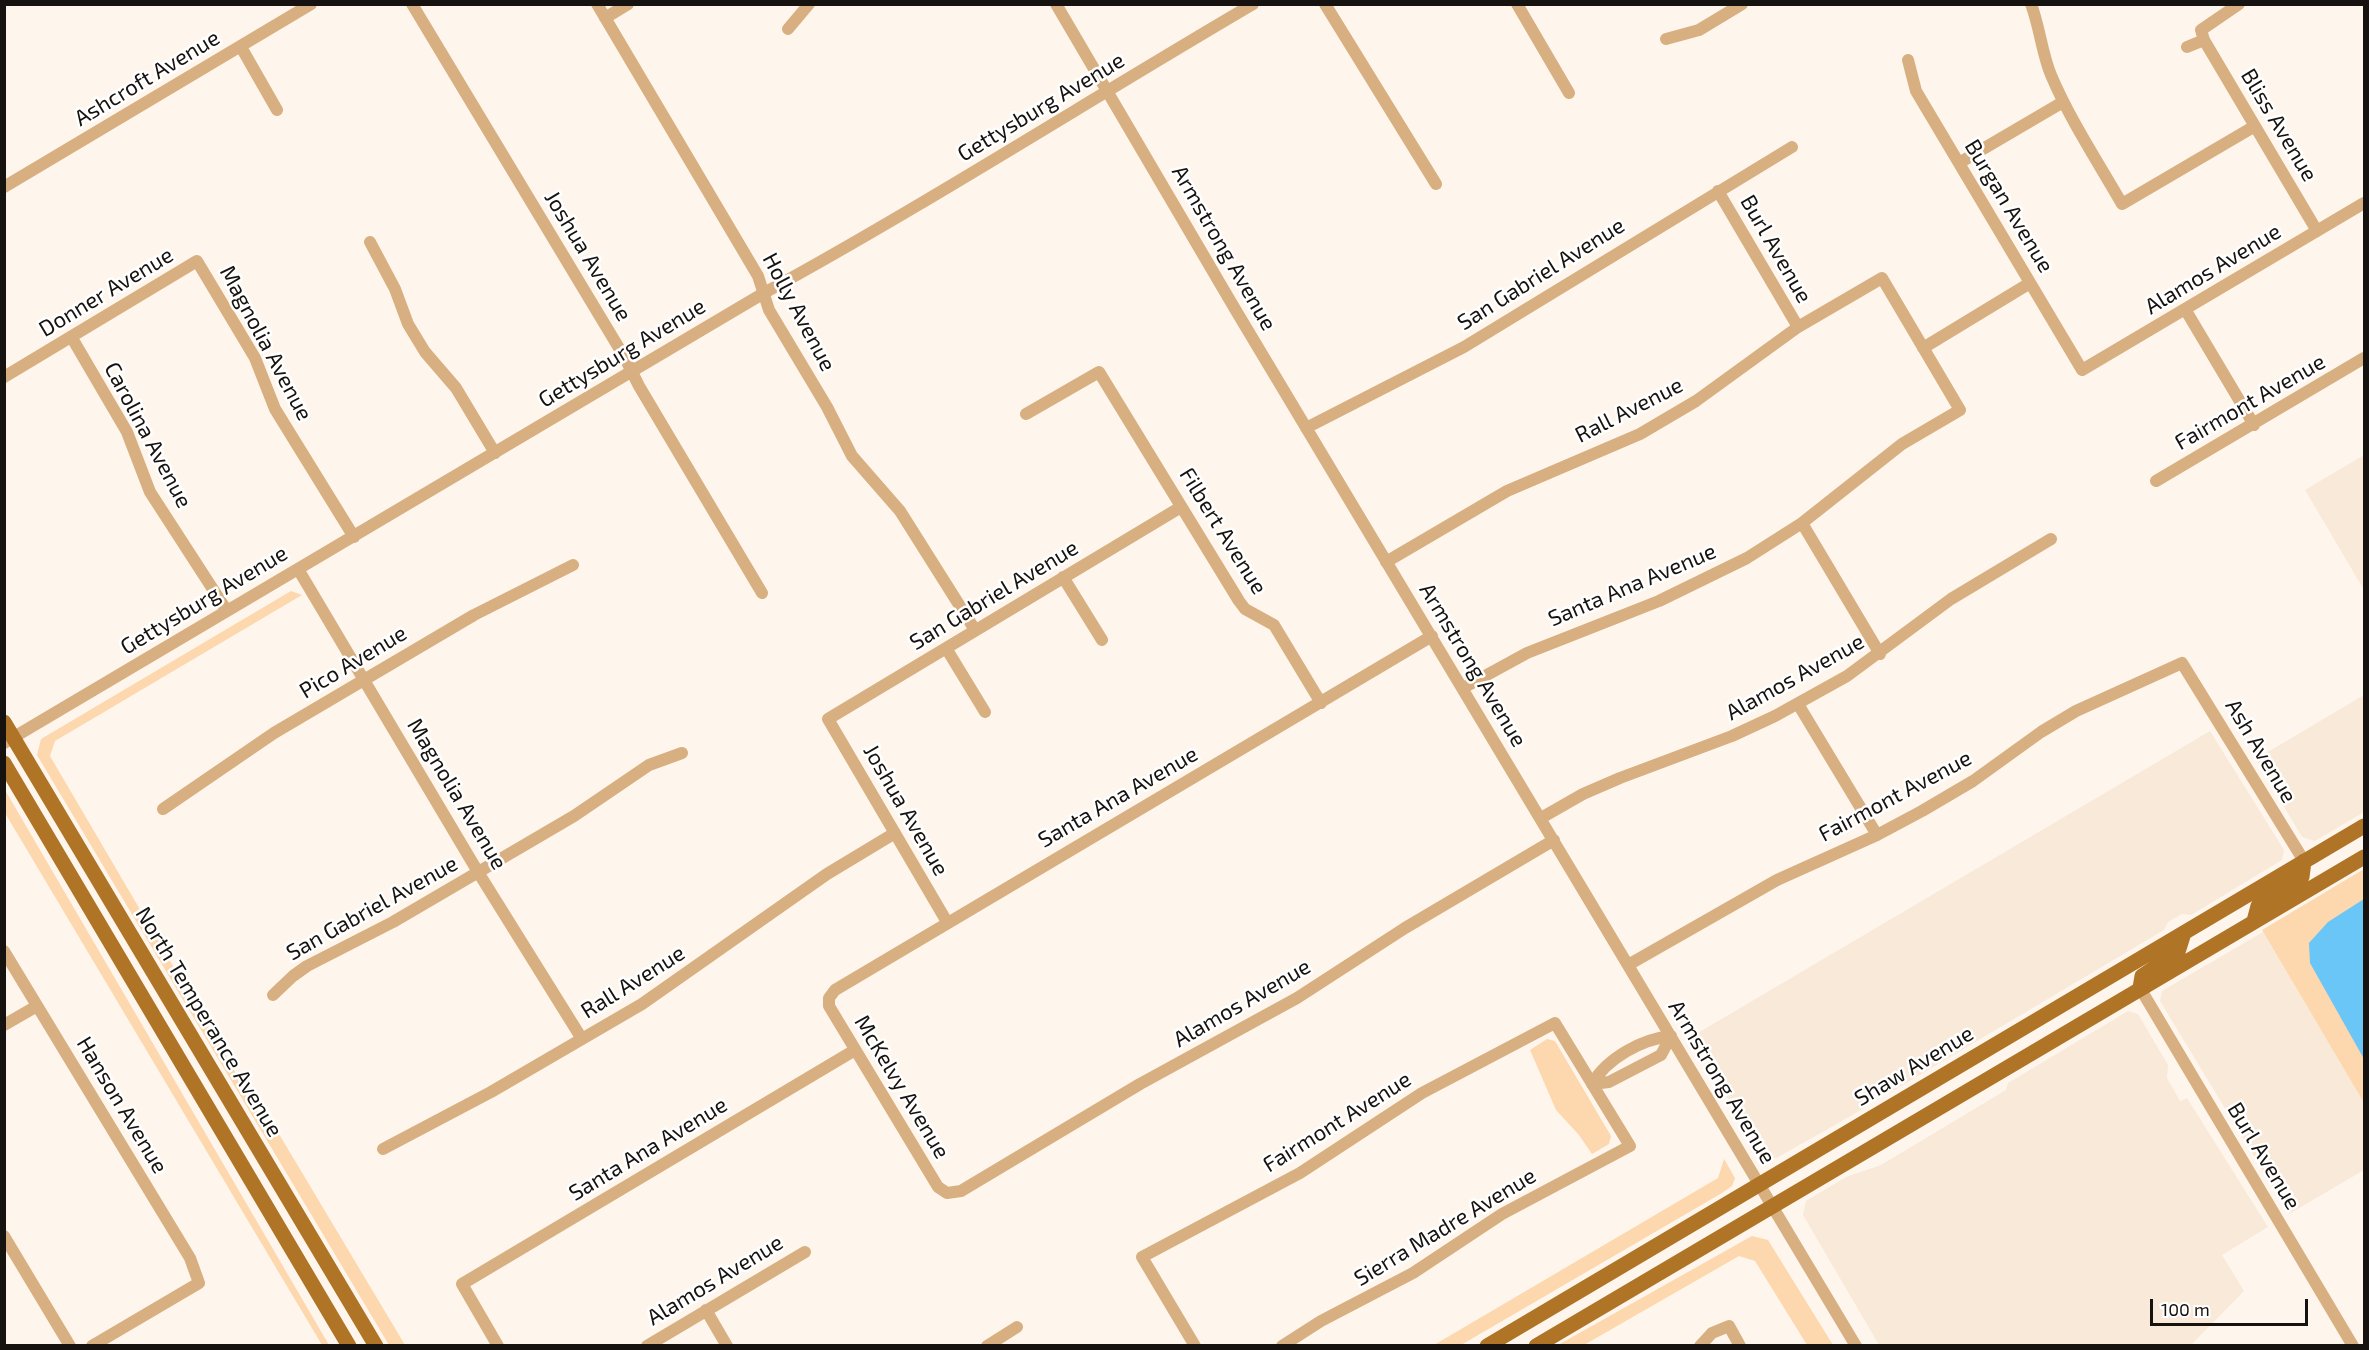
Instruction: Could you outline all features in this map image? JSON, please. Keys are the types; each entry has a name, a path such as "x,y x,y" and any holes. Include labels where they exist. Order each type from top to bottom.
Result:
{"main road":[{"name":"North Temperance Avenue","path":"4,722 9,740 376,1346"},
{"name":"North Temperance Avenue","path":"4,763 349,1346"},
{"name":"Shaw Avenue","path":"1487,1346 2364,826"},
{"name":"Shaw Avenue","path":"1536,1346 1771,1205 2364,857"},
{"path":"2254,921 2258,906 2302,877 2304,861"},
{"path":"2140,988 2142,975 2178,952 2184,933"}],"street":[{"name":"Ashcroft Avenue","path":"4,187 311,4"},
{"name":"Joshua Avenue","path":"412,4 762,592"},
{"name":"Holly Avenue","path":"597,4 758,276 769,310 852,456 905,518 975,630"},
{"path":"605,18 628,4"},
{"path":"788,29 809,4"},
{"name":"Armstrong Avenue","path":"1056,4 1306,428 1856,1346"},
{"name":"Gettysburg Avenue","path":"9,740 764,293 877,230 1253,4"},
{"path":"1325,4 1436,184"},
{"path":"1516,4 1569,93"},
{"path":"1666,39 1699,30 1742,4"},
{"path":"2031,4 2041,29 2050,72 2063,102 2122,204 2255,126"},
{"path":"2187,46 2239,4"},
{"name":"Bliss Avenue","path":"2203,35 2317,231"},
{"path":"241,47 277,110"},
{"name":"Burgan Avenue","path":"1908,60 1916,91 2082,370"},
{"path":"1959,163 2063,102"},
{"name":"San Gabriel Avenue","path":"1306,428 1464,347 1792,147"},
{"name":"Burl Avenue","path":"1718,191 1798,327"},
{"name":"Alamos Avenue","path":"2082,370 2364,203"},
{"path":"370,243 395,289 408,324 425,352 456,388 495,453"},
{"name":"Donner Avenue","path":"4,377 197,261"},
{"name":"Magnolia Avenue","path":"197,261 255,358 275,409 354,537"},
{"name":"Rall Avenue","path":"1386,562 1507,491 1640,434 1696,400 1798,327 1881,278 1923,348"},
{"path":"1923,348 2030,283"},
{"path":"2185,309 2254,425"},
{"name":"Carolina Avenue","path":"72,338 127,432 150,492 227,611"},
{"name":"Santa Ana Avenue","path":"1463,688 1561,637 1702,582 1802,523 1902,444 1960,410 1923,348"},
{"name":"Fairmont Avenue","path":"2156,481 2364,358"},
{"name":"Filbert Avenue","path":"1026,414 1099,372 1239,601 1245,609 1266,620 1280,633 1321,703"},
{"name":"San Gabriel Avenue","path":"828,719 1182,507"},
{"path":"1802,523 1880,654"},
{"name":"Alamos Avenue","path":"1541,818 1592,790 1732,736 1798,704 1880,654 1951,599 2051,539"},
{"name":"Pico Avenue","path":"163,810 274,733 474,615 573,565"},
{"name":"Magnolia Avenue","path":"298,569 478,872 582,1039"},
{"path":"1063,577 1102,640"},
{"name":"Santa Ana Avenue","path":"829,998 835,990 947,922 1432,636"},
{"path":"946,648 985,711"},
{"name":"Fairmont Avenue","path":"1628,965 1778,880 1877,835 1973,781 2041,732 2076,711 2182,663"},
{"name":"Ash Avenue","path":"2182,663 2304,861"},
{"path":"1798,704 1877,835"},
{"name":"Joshua Avenue","path":"828,719 947,922"},
{"name":"San Gabriel Avenue","path":"273,995 293,975 307,966 393,922 574,816 649,765 682,753"},
{"name":"Rall Avenue","path":"383,1149 491,1092 642,1004 827,874 895,833"},
{"name":"Alamos Avenue","path":"947,1193 961,1191 1140,1084 1298,998 1405,928 1554,840"},
{"name":"Hanson Avenue","path":"4,951 190,1258 199,1283 92,1346"},
{"name":"Burl Avenue","path":"2140,988 2350,1345"},
{"name":"McKelvy Avenue","path":"829,998 830,1006 855,1050 938,1187 947,1193"},
{"path":"4,1025 37,1006"},
{"name":"Fairmont Avenue","path":"1195,1346 1142,1257 1300,1173 1422,1093 1555,1023 1592,1084"},
{"path":"1592,1084 1609,1082 1661,1055 1671,1036"},
{"path":"1592,1084 1600,1069 1650,1038 1671,1036"},
{"name":"Santa Ana Avenue","path":"498,1346 462,1284 855,1050"},
{"name":"Sierra Madre Avenue","path":"1282,1346 1321,1321 1413,1273 1502,1214 1630,1146 1592,1084"},
{"path":"4,1236 70,1346"},
{"name":"Alamos Avenue","path":"646,1346 805,1251"},
{"path":"706,1310 727,1346"},
{"path":"1700,1346 1712,1333 1730,1326 1740,1346"},
{"path":"987,1346 1017,1327"}],"shaded area":[{"path":"2364,455 2364,590 2305,490"},
{"path":"291,591 302,595 55,741 50,756 264,1121 270,1119 405,1345 389,1345 37,755 41,739"},
{"path":"2364,695 2364,812 2315,841 2302,837 2256,759"},
{"path":"2210,731 2284,850 2282,860 2191,915 2182,914 2168,922 2164,930 1891,1092 1883,1091 1869,1099 1866,1107 1828,1129 1776,1158 1762,1155 1709,1068 1709,1060 1691,1037"},
{"path":"4,790 329,1345 322,1345 5,813"},
{"path":"2364,869 2364,1103 2262,930"},
{"path":"2263,932 2364,1103 2364,1170 2289,1214 2160,1001 2162,991"},
{"path":"2128,1011 2138,1014 2168,1065 2167,1078 2180,1101 2187,1098 2268,1227 2222,1255 2244,1291 2191,1345 1879,1345 1803,1215 1806,1201 1846,1177 1881,1165 2006,1090 2008,1083"},
{"path":"1547,1039 1555,1041 1611,1136 1609,1144 1592,1154 1579,1135 1556,1110 1530,1050"},
{"path":"1724,1159 1735,1178 1732,1186 1722,1193 1461,1345 1434,1345 1718,1178"},
{"path":"1752,1236 1768,1240 1833,1345 1807,1345 1755,1261 1739,1256 1584,1345 1558,1345"}],"water":[{"path":"2364,899 2364,1059 2310,963 2309,943 2328,922"}]}
